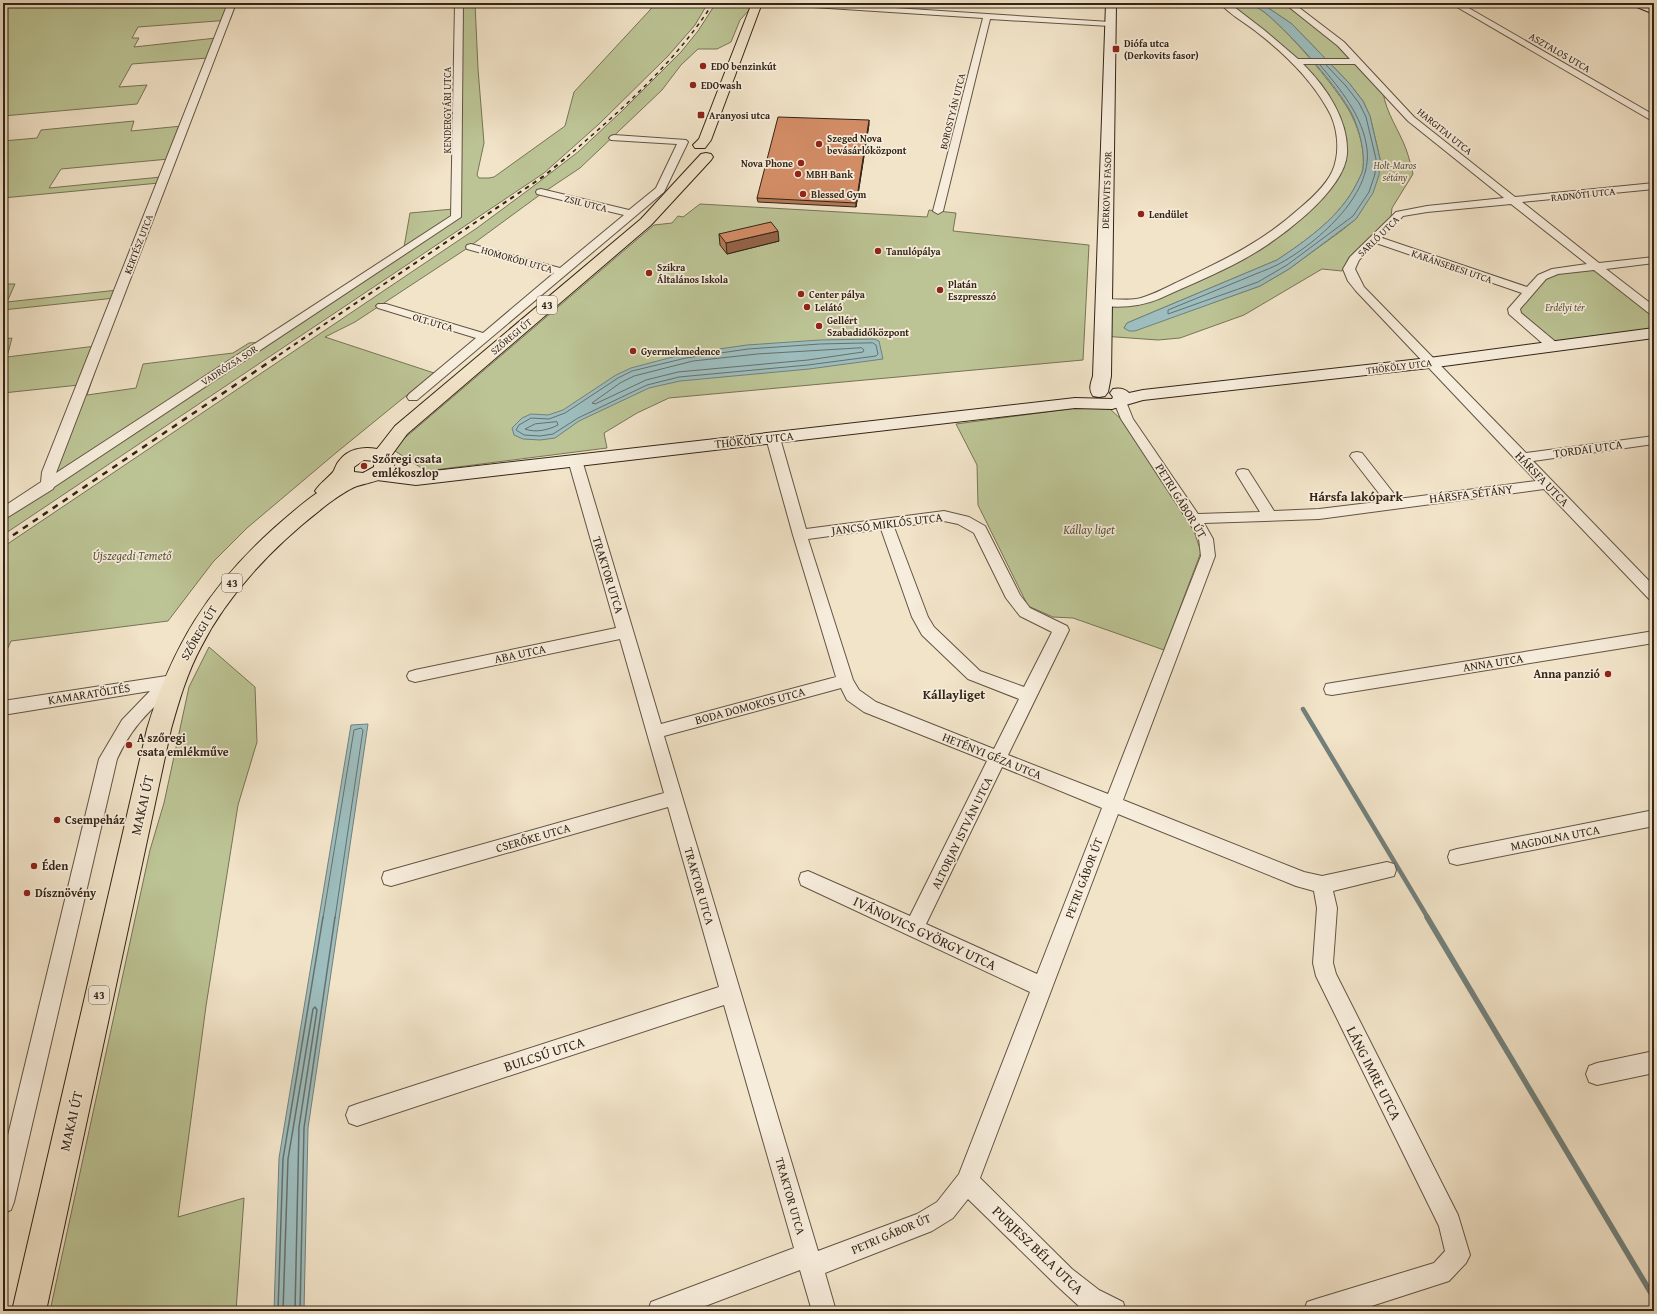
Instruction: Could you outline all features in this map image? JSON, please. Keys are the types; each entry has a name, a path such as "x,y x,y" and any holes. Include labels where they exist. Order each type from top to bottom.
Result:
{"main road":[{"name":"SZŐREGI ÚT","path":"174,681 189,647 219,598 263,550 314,504 349,476 365,479 401,430 646,222 665,203 709,151 705,140 710,124 757,3"},
{"name":"MAKAI ÚT","path":"29,1311 159,729 174,681"}],"street":[{"name":"KERTÉSZ UTCA","path":"48,486 49,472 232,3"},
{"name":"KENDERGYÁRI UTCA","path":"456,216 459,3"},
{"path":"782,3 1110,24"},
{"path":"943,13 944,3"},
{"name":"DERKOVITS FASOR","path":"1111,3 1103,303 1111,397"},
{"path":"1103,303 1120,304 1150,299 1251,251 1277,234 1322,194 1337,171 1342,154 1337,121 1334,111 1323,94 1301,62 1224,3"},
{"name":"HARGITAI UTCA","path":"1288,3 1334,37 1411,119 1512,201 1597,266"},
{"name":"ASZTALOS UTCA","path":"1454,3 1654,119"},
{"path":"1636,3 1654,11"},
{"name":"BOROSTYÁN UTCA","path":"938,211 987,16"},
{"path":"1301,62 1357,61"},
{"name":"SZŐREGI ÚT","path":"413,397 660,190 683,142 614,138"},
{"name":"RADNÓTI UTCA","path":"1512,201 1654,186"},
{"name":"ZSIL UTCA","path":"541,192 631,214"},
{"name":"SARLÓ UTCA","path":"1430,363 1354,281 1349,269 1351,264 1400,214 1427,209 1512,201"},
{"name":"VADRÓZSA SOR","path":"3,514 48,486 456,216"},
{"name":"KARÁNSEBESI UTCA","path":"1375,239 1529,292"},
{"name":"HOMORÓDI UTCA","path":"472,247 563,272"},
{"path":"1553,346 1515,314 1514,309 1542,277 1548,273 1654,260"},
{"path":"1597,266 1654,312"},
{"name":"OLT UTCA","path":"382,306 485,337"},
{"name":"THÖKÖLY UTCA","path":"376,463 416,479 1075,403 1111,397 1143,395 1430,363 1654,333"},
{"name":"HÁRSFA UTCA","path":"1430,363 1654,595"},
{"name":"PETRI GÁBOR ÚT","path":"660,1311 809,1260 924,1223 945,1210 967,1182 1208,556 1206,539 1195,519 1111,397"},
{"name":"HETÉNYI GÉZA UTCA","path":"773,438 800,535 845,681 853,695 870,707 1303,880 1322,885 1387,870"},
{"name":"TORDAI UTCA","path":"1522,458 1654,440"},
{"path":"1358,456 1395,504"},
{"name":"TRAKTOR UTCA","path":"575,460 824,1311"},
{"path":"1243,473 1271,517"},
{"name":"HÁRSFA SÉTÁNY","path":"1195,519 1319,514 1547,484"},
{"name":"JANCSÓ MIKLÓS UTCA","path":"800,535 944,516 961,519 972,523 980,530 1014,598 1025,612 1061,630"},
{"path":"886,524 920,616 928,631 974,675 1029,696"},
{"name":"ALTORJAY ISTVÁN UTCA","path":"914,928 1061,630"},
{"name":"ABA UTCA","path":"415,676 626,632"},
{"name":"ANNA UTCA","path":"1332,689 1654,637"},
{"path":"3,1202 76,900 108,759 118,737 132,718 149,700 174,681"},
{"name":"KAMARATÖLTÉS","path":"3,708 174,681"},
{"name":"BODA DOMOKOS UTCA","path":"655,732 845,681"},
{"name":"CSERŐKE UTCA","path":"391,878 674,798"},
{"name":"MAGDOLNA UTCA","path":"1456,857 1654,818"},
{"name":"IVÁNOVICS GYÖRGY UTCA","path":"808,879 1042,987"},
{"name":"LÁNG IMRE UTCA","path":"1316,1311 1442,1273 1458,1254 1450,1223 1326,976 1323,964 1327,908 1322,885"},
{"name":"BULCSÚ UTCA","path":"357,1115 730,993"},
{"path":"1598,1074 1654,1062"},
{"name":"PURJESZ BÉLA UTCA","path":"967,1182 1064,1277 1090,1299 1114,1311"}],"green space":[{"name":"Holt-Maros sétány","path":"1246,2 1260,9 1289,35 1321,72 1346,105 1355,122 1363,149 1363,171 1350,195 1333,217 1311,236 1277,260 1127,323 1124,328 1135,330 1260,286 1289,269 1341,231 1356,219 1366,203 1380,159 1370,116 1363,101 1349,83 1292,24 1261,3 1286,3 1334,39 1383,92 1387,107 1406,149 1413,174 1392,208 1391,217 1349,257 1342,271 1322,269 1244,315 1180,338 1158,340 1102,336 1103,303 1137,302 1251,251 1322,194 1342,154 1334,111 1295,62 1224,3"},
{"path":"3,3 190,3 189,7 236,4 230,20 138,27 132,38 139,38 134,47 216,38 208,58 132,64 119,87 147,85 137,104 3,116"},
{"path":"455,3 475,3 478,69 484,143 477,175 479,178 489,178 494,177 565,126 574,92 655,3 708,3 695,25 668,56 599,124 544,173 3,535 3,508 38,486 43,481 79,385 3,393 3,339 12,338 7,357 104,345 87,395 136,388 143,364 233,353 249,343 262,342 404,247 410,213 453,209"},
{"name":"Újszegedi Temető","path":"716,3 752,3 749,10 740,20 731,42 717,49 698,49 681,65 662,90 580,168 541,194 466,249 355,322 325,337 434,373 247,528 213,562 168,621 11,641 3,659 3,547 477,228 531,188 578,152 621,112 681,52 698,31"},
{"path":"134,121 131,131 182,126 169,159 61,169 49,188 161,177 159,183 3,198 3,141 37,138 41,130"},
{"name":"Gellért Szabadidőközpont","path":"700,204 927,217 929,210 956,213 953,231 1089,245 1083,360 669,398 637,413 604,433 607,448 426,471 395,451 400,442 654,225 672,223 678,216 683,217"},
{"name":"Erdélyi tér","path":"1597,266 1654,312 1654,333 1553,346 1515,314 1548,273"},
{"path":"3,284 15,284 7,302 118,290 115,298 3,310"},
{"name":"Kállay liget","path":"1099,405 1110,409 1123,421 1191,522 1201,552 1164,650 1073,618 1053,617 1028,606 978,505 977,465 956,424"},
{"path":"209,647 255,687 257,742 238,805 206,1006 178,1217 244,1198 236,1311 50,1311 150,850 164,803 189,687"}],"water":[{"path":"1249,3 1261,3 1292,24 1349,83 1363,101 1370,116 1380,159 1379,175 1373,193 1356,219 1289,269 1260,286 1135,331 1129,331 1124,328 1127,323 1277,260 1311,236 1333,217 1350,195 1362,173 1363,156 1360,135 1356,122 1346,104 1327,77 1291,37 1267,14"},
{"path":"874,339 879,341 883,359 809,369 680,381 649,388 579,421 555,438 540,440 523,439 514,435 512,428 522,418 531,414 548,415 563,410 616,375 631,368 684,354 747,345 820,340"},
{"path":"368,724 308,1128 304,1311 274,1311 279,1158 351,725"}],"building":[{"name":"Szeged Nova bevásárlóközpont","path":"778,117 869,120 856,203 757,198"},
{"path":"771,222 778,231 726,243 719,234"}],"waterway":[{"path":"1303,709 1428,918"},
{"path":"1427,917 1654,1298"}],"railway":[{"path":"567,157 646,85 682,46 713,3"},
{"path":"279,355 544,176 568,156"},
{"path":"3,542 281,354"}],"place":[{"name":"Diófa utca (Derkovits fasor)","path":"1116,49"},
{"name":"EDO benzinkút","path":"703,66"},
{"name":"EDOwash","path":"693,85"},
{"name":"Aranyosi utca","path":"701,115"},
{"name":"Szeged Nova bevásárlóközpont","path":"819,144"},
{"name":"Nova Phone","path":"801,163"},
{"name":"MBH Bank","path":"798,174"},
{"name":"Blessed Gym","path":"803,194"},
{"name":"Lendület","path":"1141,214"},
{"name":"Tanulópálya","path":"878,251"},
{"name":"Szikra Általános Iskola","path":"649,273"},
{"name":"Platán Eszpresszó","path":"940,290"},
{"name":"Center pálya","path":"801,294"},
{"name":"Lelátó","path":"807,307"},
{"name":"Gellért Szabadidőközpont","path":"819,326"},
{"name":"Gyermekmedence","path":"633,351"},
{"name":"Szőregi csata emlékoszlop","path":"364,466"},
{"name":"Anna panzió","path":"1608,674"},
{"name":"A szőregi csata emlékműve","path":"129,745"},
{"name":"Csempeház","path":"57,820"},
{"name":"Éden","path":"34,866"},
{"name":"Dísznövény","path":"27,893"}],"district":[{"name":"Hársfa lakópark","path":"1356,496"},
{"name":"Kállayliget","path":"954,694"}]}
